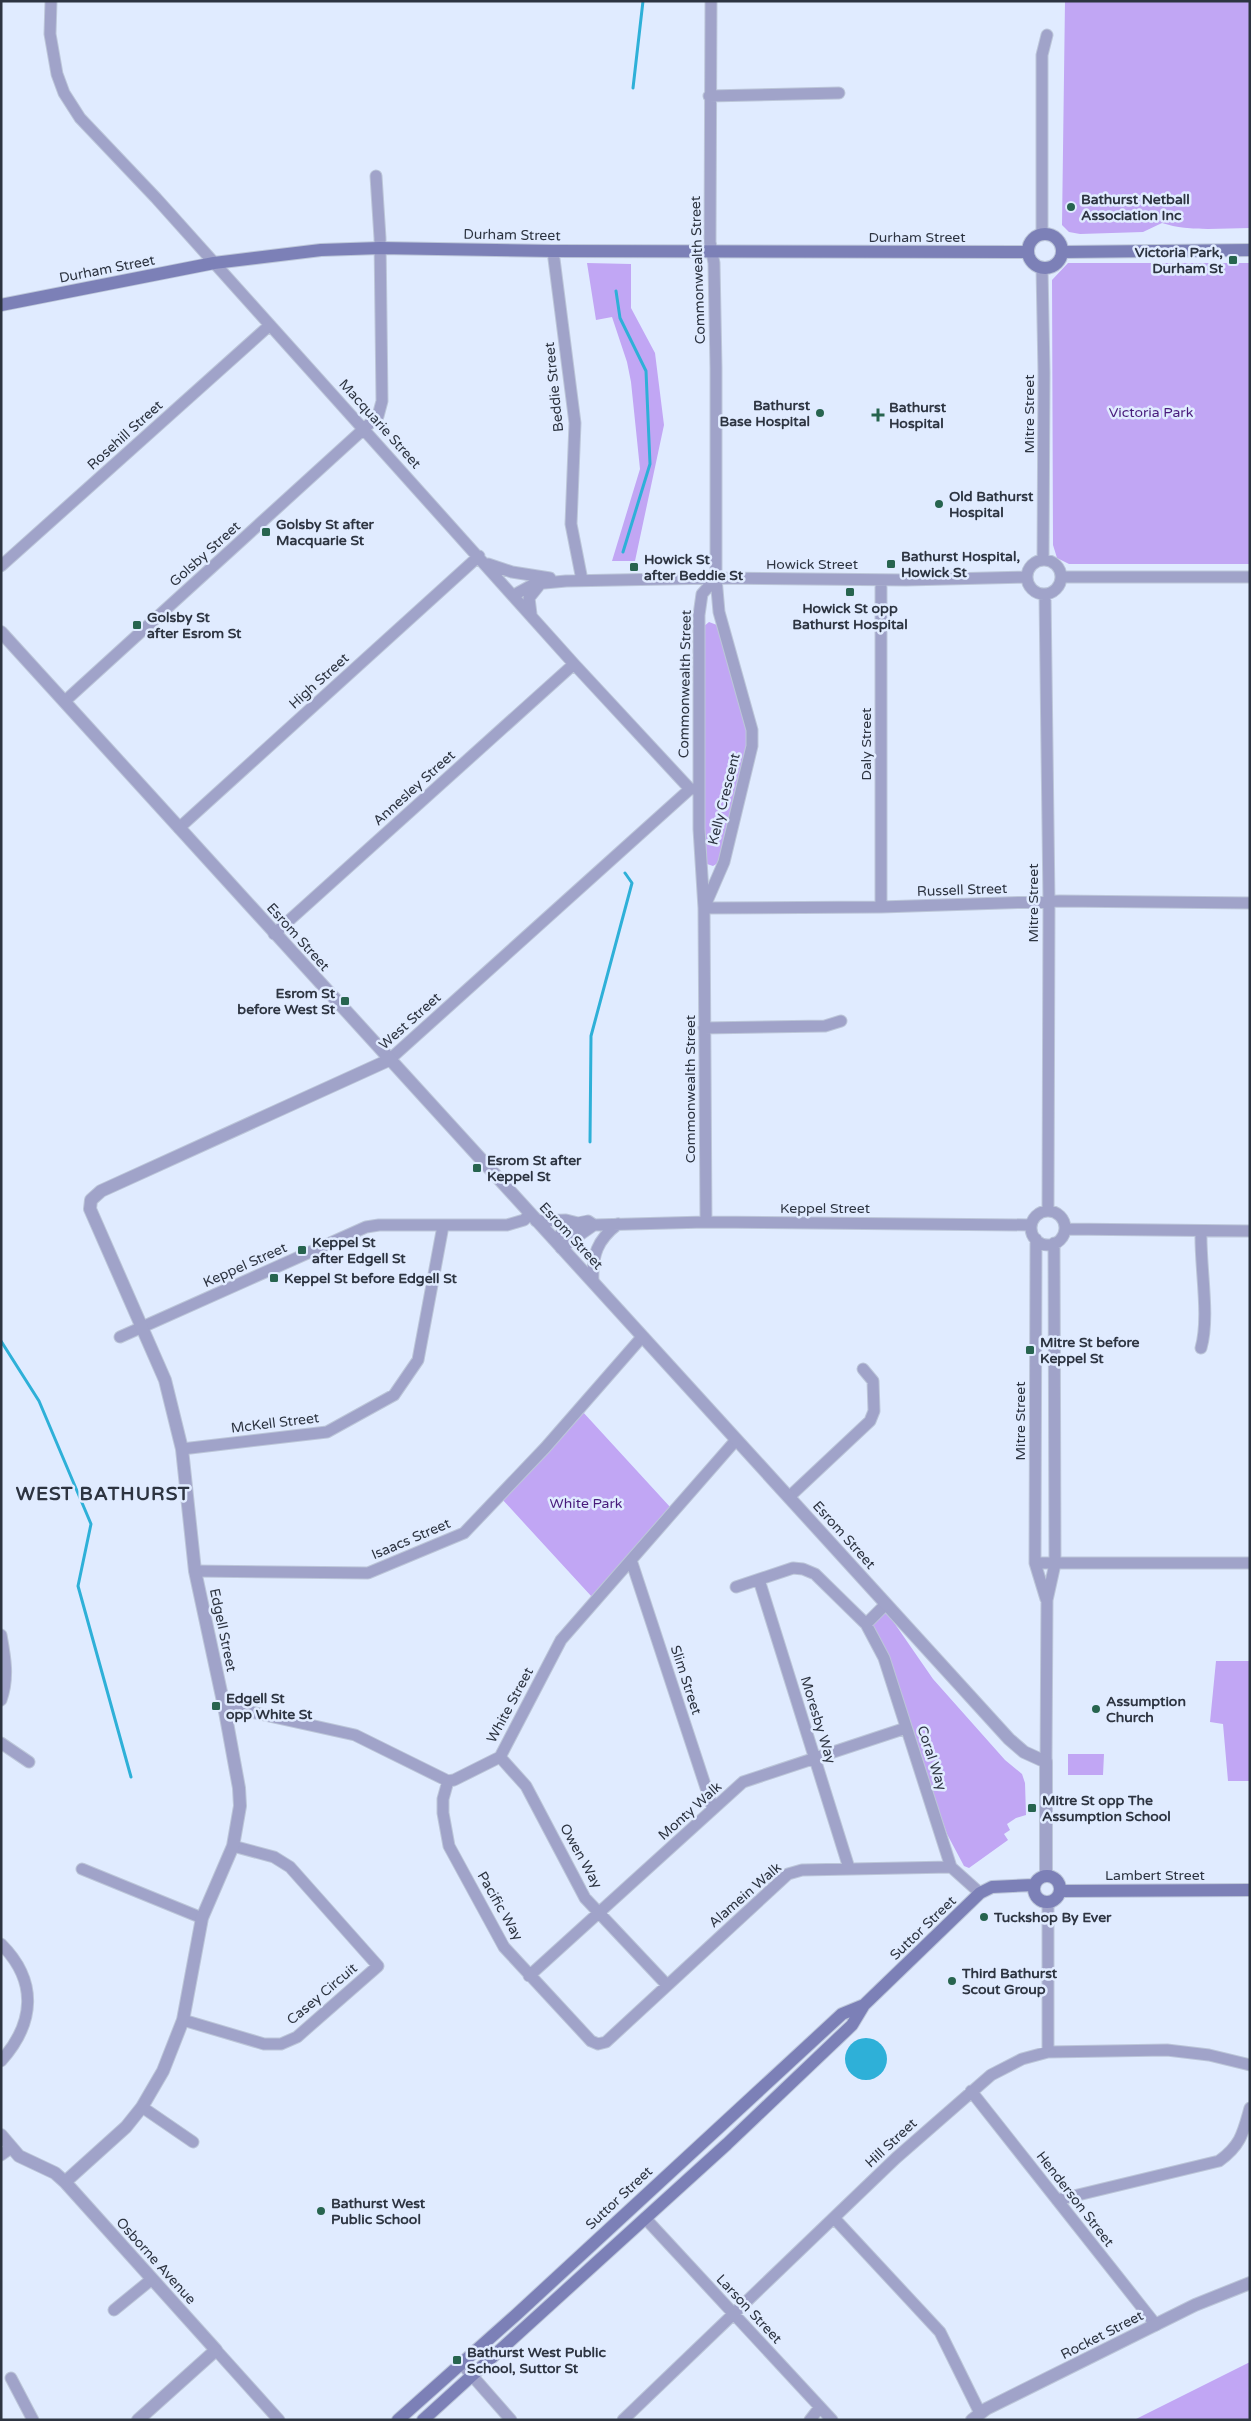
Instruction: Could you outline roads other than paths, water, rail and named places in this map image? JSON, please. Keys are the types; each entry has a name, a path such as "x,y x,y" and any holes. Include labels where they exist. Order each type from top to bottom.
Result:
{"main road":[{"path":"1042,234 1056,238 1062,252 1056,264 1042,268 1030,261 1028,252 1033,238 1042,234"},
{"name":"Durham Street","path":"1,305 214,263 321,250 380,248 712,252 1028,252"},
{"path":"1062,252 1250,250"},
{"path":"1046,1876 1058,1882 1060,1890 1056,1899 1048,1903 1041,1902 1034,1889 1039,1879 1046,1876"},
{"path":"980,1892 992,1887 1034,1889"},
{"name":"Lambert Street","path":"1060,1890 1250,1890"},
{"name":"Suttor Street","path":"423,2420 645,2218 852,2025 864,2005 980,1892"},
{"name":"Suttor Street","path":"398,2420 842,2014 864,2005"}],"street":[{"name":"Macquarie Street","path":"51,1 50,34 57,74 64,93 80,118 511,591 574,664 694,789"},
{"name":"Commonwealth Street","path":"706,1222 704,908 694,789 699,615 702,594 716,578 716,368 712,252 710,242 711,1"},
{"path":"1042,234 1042,56 1047,35"},
{"path":"710,96 839,93"},
{"name":"Golsby Street","path":"65,701 365,430 378,416 382,401 380,248 376,176"},
{"name":"Beddie Street","path":"553,251 575,423 571,524 582,580"},
{"name":"Mitre Street","path":"1042,268 1044,373 1043,560"},
{"name":"Rosehill Street","path":"1,566 270,325"},
{"name":"Howick Street","path":"481,559 502,570 566,581"},
{"name":"High Street","path":"179,828 481,559"},
{"path":"1043,560 1056,564 1062,577 1057,589 1045,595 1034,592 1030,588 1027,577 1032,566 1043,560"},
{"path":"511,591 518,579 528,575"},
{"name":"Howick Street","path":"511,591 528,586 582,580 716,578 881,580 1027,577"},
{"path":"1062,577 1250,577"},
{"name":"Kelly Crescent","path":"704,908 724,862 752,746 752,730 719,612 716,578"},
{"name":"Daly Street","path":"881,580 881,907"},
{"path":"531,614 529,598 542,584"},
{"name":"Mitre Street","path":"1045,595 1048,902 1048,1211"},
{"path":"699,615 719,612"},
{"name":"Esrom Street","path":"1,632 274,934 1017,1747 1046,1762"},
{"name":"Annesley Street","path":"274,934 574,664"},
{"name":"West Street","path":"91,1200 101,1191 389,1060 694,789"},
{"name":"Russell Street","path":"704,908 881,907 1048,902 1250,903"},
{"path":"704,1028 825,1026 841,1021"},
{"name":"Edgell Street","path":"65,2182 114,2140 142,2107 163,2071 183,2020 202,1918 233,1846 240,1806 239,1788 224,1706 195,1571 182,1449 165,1380 90,1209 91,1200"},
{"path":"1048,1211 1060,1216 1065,1229 1062,1236 1054,1243 1044,1244 1036,1239 1031,1225 1039,1213 1048,1211"},
{"name":"Keppel Street","path":"120,1338 366,1227 378,1225 510,1224 533,1218 566,1220 578,1223 588,1221 594,1224 706,1222 1031,1225"},
{"path":"557,1244 578,1223"},
{"path":"557,1244 594,1224"},
{"path":"593,1282 595,1250 601,1240 618,1224"},
{"name":"McKell Street","path":"182,1449 327,1432 394,1395 418,1360 443,1226"},
{"path":"1065,1229 1250,1232"},
{"path":"1201,1232 1200,1258 1206,1331 1201,1348"},
{"name":"Mitre Street","path":"1036,1239 1035,1563 1047,1600"},
{"name":"Mitre Street","path":"1046,1876 1047,1600 1055,1564 1054,1243"},
{"name":"Isaacs Street","path":"195,1571 368,1573 464,1533 545,1448 642,1337"},
{"path":"789,1496 870,1421 874,1411 873,1381 862,1369"},
{"name":"White Street","path":"448,1781 454,1780 500,1757 561,1640 736,1440"},
{"name":"Slim Street","path":"631,1560 713,1809"},
{"path":"1035,1563 1250,1563"},
{"name":"Coral Way","path":"736,1587 792,1568 803,1568 815,1574 866,1624 884,1658 952,1868"},
{"name":"Moresby Way","path":"759,1580 849,1868"},
{"path":"866,1624 886,1604"},
{"path":"1,1635 6,1662 6,1679 1,1700"},
{"path":"224,1706 355,1735 448,1781"},
{"name":"Monty Walk","path":"529,1976 743,1782 906,1728"},
{"path":"1,1743 29,1762"},
{"name":"Owen Way","path":"500,1757 526,1786 586,1898 666,1984"},
{"name":"Pacific Way","path":"448,1781 443,1799 442,1813 449,1846 504,1947 591,2041 598,2044"},
{"name":"Casey Circuit","path":"183,2020 264,2044 281,2044 297,2037 378,1966 290,1867 274,1857 233,1846"},
{"name":"Alamein Walk","path":"598,2044 606,2042 666,1984 788,1874 802,1870 849,1868 952,1868"},
{"path":"952,1868 980,1892"},
{"path":"82,1869 202,1918"},
{"path":"1048,1903 1048,2052"},
{"path":"1,1944 22,1972 26,1985 28,2006 22,2031 1,2061"},
{"name":"Hill Street","path":"623,2420 917,2138 991,2075 1022,2059 1048,2052 1167,2050 1209,2055 1250,2065"},
{"name":"Henderson Street","path":"971,2091 1156,2325"},
{"path":"142,2107 193,2142"},
{"path":"1057,2200 1219,2160 1231,2152 1241,2140 1250,2108"},
{"name":"Osborne Avenue","path":"1,2134 6,2152 54,2173 65,2182 279,2420"},
{"name":"Larson Street","path":"645,2218 832,2420"},
{"path":"834,2218 940,2332 976,2416"},
{"path":"114,2310 152,2279"},
{"name":"Rocket Street","path":"976,2416 1195,2305 1250,2283"},
{"path":"138,2420 216,2350"},
{"path":"461,2363 511,2420"},
{"path":"12,2378 33,2420"},
{"path":"810,2420 820,2407"}],"water":[{"path":"866,2038 881,2044 887,2059 881,2074 866,2080 851,2074 845,2059 851,2044"}],"waterway":[{"path":"633,88 643,1"},
{"path":"616,291 620,318 646,371 650,464 623,552"},
{"path":"590,1142 591,1036 632,883 625,873"},
{"path":"1,1341 39,1401 91,1524 78,1586 131,1777"}],"place":[{"name":"Bathurst Netball Association Inc","path":"1071,207"},
{"name":"Victoria Park, Durham St","path":"1233,260"},
{"name":"Bathurst Base Hospital","path":"820,413"},
{"name":"Bathurst Hospital","path":"878,415"},
{"name":"Old Bathurst Hospital","path":"939,504"},
{"name":"Golsby St after Macquarie St","path":"266,532"},
{"name":"Bathurst Hospital, Howick St","path":"891,564"},
{"name":"Howick St after Beddie St","path":"634,567"},
{"name":"Howick St opp Bathurst Hospital","path":"850,592"},
{"name":"Golsby St after Esrom St","path":"137,625"},
{"name":"Esrom St before West St","path":"345,1001"},
{"name":"Esrom St after Keppel St","path":"477,1168"},
{"name":"Keppel St after Edgell St","path":"302,1250"},
{"name":"Keppel St before Edgell St","path":"274,1278"},
{"name":"Mitre St before Keppel St","path":"1030,1350"},
{"name":"Edgell St opp White St","path":"216,1706"},
{"name":"Assumption Church","path":"1096,1709"},
{"name":"Mitre St opp The Assumption School","path":"1032,1808"},
{"name":"Tuckshop By Ever","path":"984,1917"},
{"name":"Third Bathurst Scout Group","path":"952,1981"},
{"name":"Bathurst West Public School","path":"321,2211"},
{"name":"Bathurst West Public School, Suttor St","path":"457,2360"}],"district":[{"name":"WEST BATHURST","path":"103,1494"}],"park label":[{"name":"Victoria Park","path":"1151,412"},
{"name":"White Park","path":"586,1503"}]}
